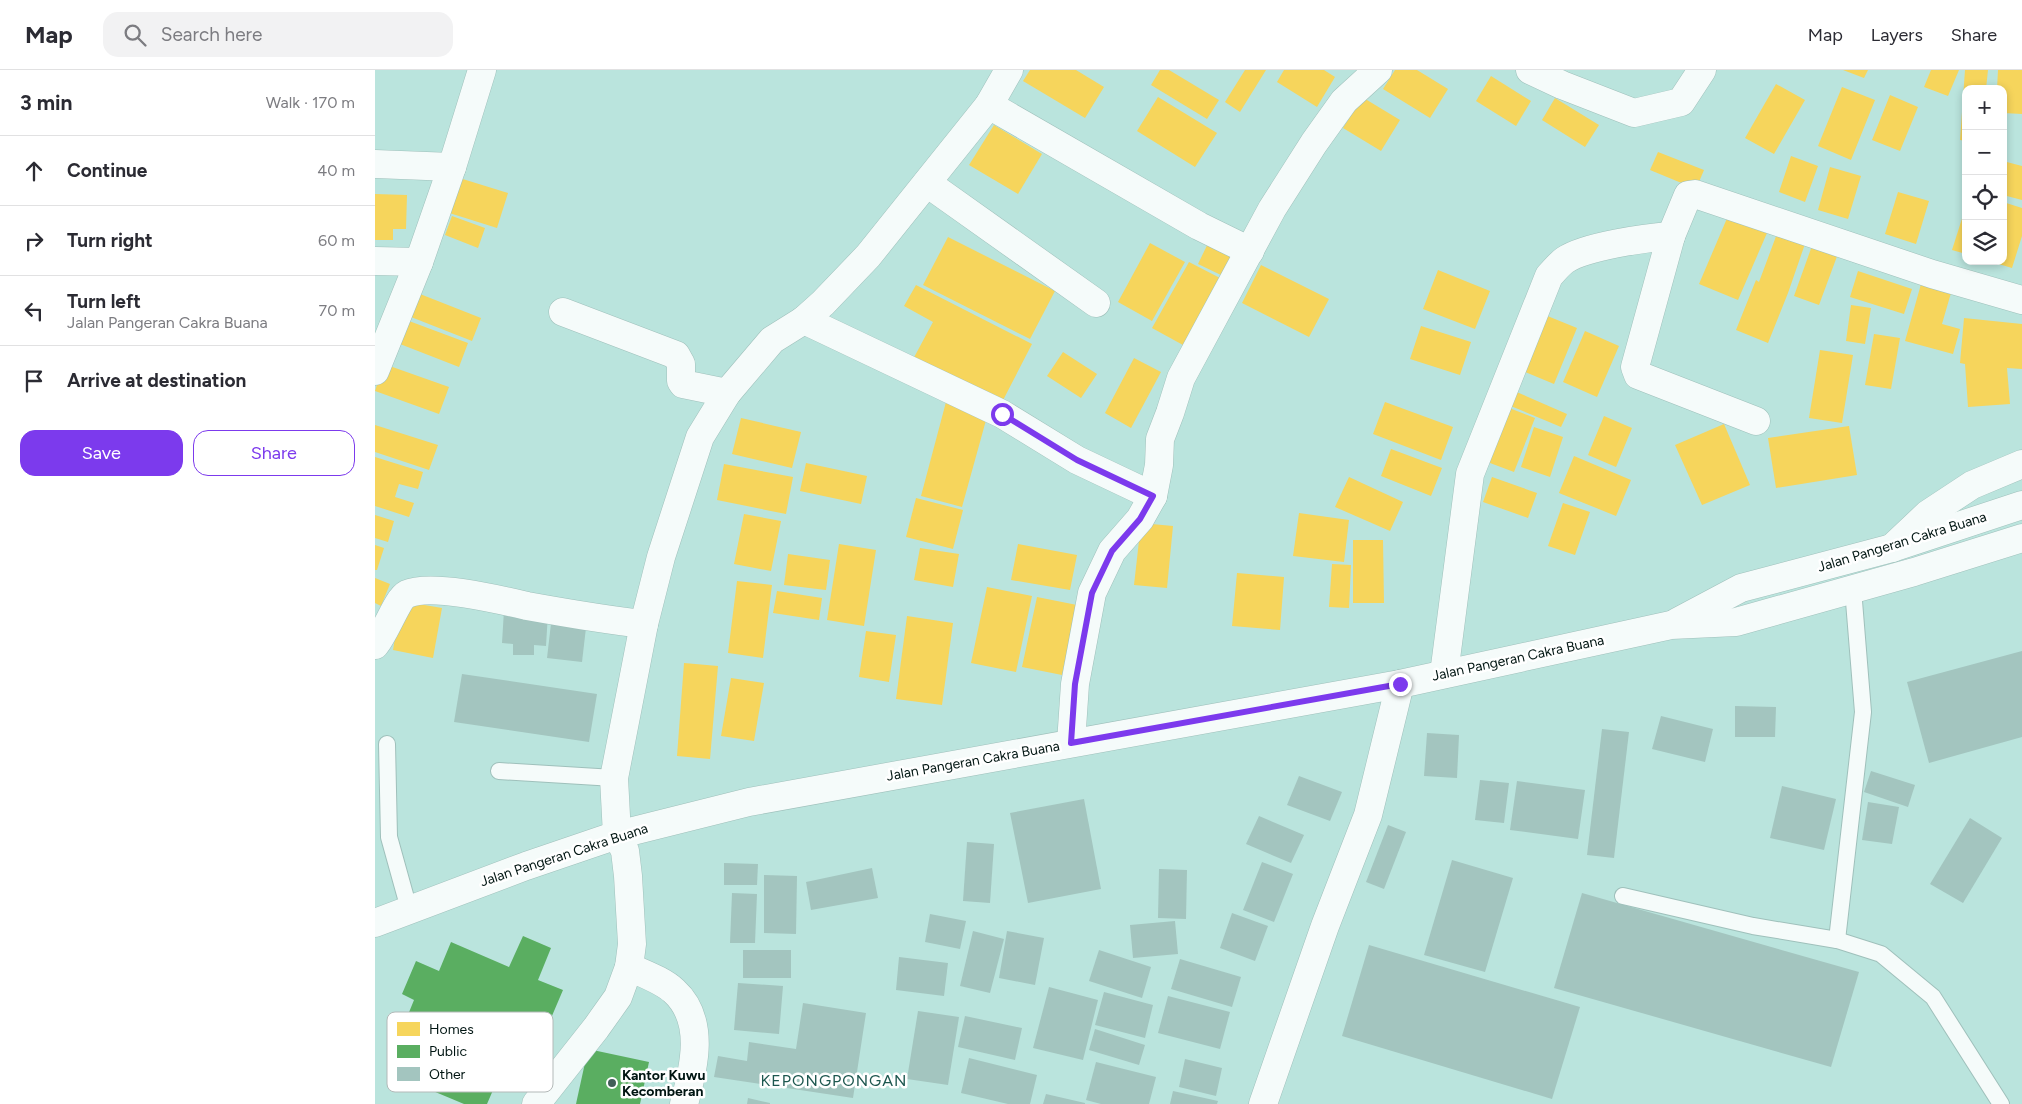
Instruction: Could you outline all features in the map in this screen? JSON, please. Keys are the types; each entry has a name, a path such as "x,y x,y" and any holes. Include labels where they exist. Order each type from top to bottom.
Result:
{"street":[{"path":"375,370 419,262 453,167 482,70"},
{"path":"553,1082 618,997 629,967 632,944 614,778 644,624 661,558 700,437 727,393 772,340 804,320 868,256 989,104 1009,70"},
{"path":"1071,743 1075,684 1092,593 1112,551 1140,519 1153,496 1159,465 1160,439 1181,378 1272,209 1314,142 1344,102 1378,70"},
{"path":"1530,70 1562,85 1634,113 1681,102 1702,70"},
{"path":"989,104 1199,226 1250,251"},
{"path":"375,164 453,167"},
{"path":"927,182 1096,303"},
{"path":"1757,421 1637,375 1635,367 1637,357 1671,236 1688,195 1695,194 1932,274 2022,300"},
{"path":"1444,674 1470,474 1549,276 1566,260 1595,248 1648,238 1671,236"},
{"path":"375,261 419,262"},
{"path":"563,312 676,355 681,364 681,381 683,384 727,393"},
{"path":"804,320 1002,414 1077,460 1153,496"},
{"path":"1892,548 1928,514 1972,485 2022,464"},
{"name":"Jalan Pangeran Cakra Buana","path":"1671,625 1741,588 1892,548 2022,504"},
{"name":"Jalan Pangeran Cakra Buana","path":"375,923 409,909 623,854 749,802 1400,684 1671,625 1736,622 2022,538"},
{"path":"375,645 389,625 400,599 407,594 423,590 502,600 607,620 644,624"},
{"path":"1263,1104 1325,926 1368,815 1400,684"},
{"path":"629,967 664,984 674,991 686,1004 695,1027 694,1068 684,1104"},
{"path":"536,1104 545,1092"}],"lane":[{"path":"1837,940 1863,712 1853,589"},
{"path":"387,744 382,839 409,909"},
{"path":"499,771 614,778"},
{"path":"1623,896 1753,926 1837,940 1881,954 1933,997 2001,1104"}],"building: Homes":[{"path":"1030,70 1076,70 1104,87 1085,118 1023,81"},
{"path":"1160,70 1169,70 1219,100 1207,119 1151,85"},
{"path":"1245,70 1266,70 1240,112 1225,102"},
{"path":"1284,70 1324,70 1335,77 1317,107 1277,82"},
{"path":"1395,70 1417,70 1448,89 1430,118 1383,89"},
{"path":"1843,70 1868,70 1864,78"},
{"path":"1931,70 1959,70 1948,96 1924,87"},
{"path":"1965,70 1988,70 1986,85 1964,85"},
{"path":"1998,70 2022,70 2022,114 2007,113 2007,85 1997,85"},
{"path":"1491,76 1531,101 1516,126 1476,101"},
{"path":"1776,84 1805,100 1774,154 1745,138"},
{"path":"1842,87 1875,100 1851,160 1818,146"},
{"path":"1890,95 1918,107 1900,151 1872,140"},
{"path":"1158,97 1217,133 1195,167 1137,131"},
{"path":"1362,97 1400,120 1381,151 1343,128"},
{"path":"1555,98 1599,125 1585,147 1542,120"},
{"path":"1962,112 1962,140 1960,140"},
{"path":"994,125 1042,154 1018,194 969,165"},
{"path":"1658,152 1704,170 1696,189 1650,170"},
{"path":"1791,156 1818,166 1805,202 1779,192"},
{"path":"2007,162 2022,166 2022,200 2007,196"},
{"path":"1830,167 1861,176 1848,219 1818,210"},
{"path":"453,176 508,193 497,228 443,211"},
{"path":"1898,192 1929,201 1916,244 1885,234"},
{"path":"375,194 407,195 406,229 393,229 393,240 375,240"},
{"path":"2007,203 2022,208 2022,236 2012,268 2002,265 2007,265"},
{"path":"452,216 485,228 478,248 445,235"},
{"path":"1728,216 1767,233 1738,300 1699,284"},
{"path":"1962,219 1962,253 1952,250"},
{"path":"1778,231 1806,241 1768,343 1736,330 1756,280 1759,282"},
{"path":"1212,235 1238,248 1223,276 1198,264"},
{"path":"948,237 1055,291 1030,339 923,285"},
{"path":"1150,243 1185,262 1152,321 1118,302"},
{"path":"1813,243 1839,251 1819,305 1794,296"},
{"path":"1189,262 1220,278 1183,345 1152,328"},
{"path":"1261,265 1329,299 1309,337 1242,303"},
{"path":"1438,270 1490,291 1475,329 1423,309"},
{"path":"1858,271 1912,289 1904,314 1850,297"},
{"path":"1923,277 1953,286 1942,324 1960,329 1953,354 1905,341"},
{"path":"916,285 1032,344 999,408 911,363 933,322 904,306"},
{"path":"420,294 481,318 472,341 411,317"},
{"path":"1851,305 1871,308 1865,344 1846,341"},
{"path":"1545,315 1577,328 1554,384 1523,371"},
{"path":"1964,318 2022,324 2022,369 2007,368 2010,404 1968,407 1965,364 1960,363"},
{"path":"409,321 468,343 459,367 400,344"},
{"path":"1421,326 1471,342 1460,375 1410,359"},
{"path":"1585,331 1619,346 1597,397 1563,382"},
{"path":"1874,334 1900,338 1891,389 1865,385"},
{"path":"1820,350 1853,355 1842,423 1809,418"},
{"path":"1063,352 1097,374 1081,398 1047,376"},
{"path":"1134,358 1161,372 1131,428 1105,413"},
{"path":"384,364 449,387 439,414 375,391"},
{"path":"1512,390 1567,414 1561,427 1506,404"},
{"path":"946,402 988,413 962,507 921,496"},
{"path":"1385,402 1453,427 1441,460 1373,434"},
{"path":"1504,406 1535,418 1514,472 1482,460"},
{"path":"1604,416 1632,428 1616,467 1588,455"},
{"path":"741,418 801,432 792,468 732,454"},
{"path":"1724,424 1750,485 1702,505 1675,445"},
{"path":"375,425 438,445 429,470 375,452"},
{"path":"1849,426 1857,475 1776,488 1768,438"},
{"path":"1534,427 1563,437 1550,477 1521,467"},
{"path":"1391,449 1442,468 1431,496 1381,476"},
{"path":"1574,456 1631,480 1616,516 1559,493"},
{"path":"375,457 423,472 418,489 399,484 395,497 414,503 409,517 375,506"},
{"path":"806,463 867,476 861,504 800,491"},
{"path":"724,464 793,477 786,514 717,500"},
{"path":"1349,477 1403,502 1390,531 1335,507"},
{"path":"1492,477 1537,493 1528,518 1483,502"},
{"path":"916,498 963,510 953,549 906,537"},
{"path":"1563,503 1590,512 1575,555 1548,546"},
{"path":"1299,513 1349,520 1344,562 1293,556"},
{"path":"744,514 781,521 771,571 734,564"},
{"path":"375,515 394,521 388,542 375,538"},
{"path":"1141,523 1173,526 1167,588 1134,585"},
{"path":"1353,540 1383,540 1384,603 1353,603"},
{"path":"839,544 876,550 864,626 827,620"},
{"path":"1018,544 1077,555 1070,590 1011,580"},
{"path":"375,545 384,548 377,570 375,570"},
{"path":"920,548 959,554 953,587 914,580"},
{"path":"788,554 830,560 826,590 784,585"},
{"path":"1332,564 1351,565 1349,608 1329,607"},
{"path":"1237,573 1284,577 1280,630 1232,626"},
{"path":"375,578 390,584 381,606 375,603"},
{"path":"737,581 772,585 763,658 728,653"},
{"path":"987,587 1032,596 1016,672 971,663"},
{"path":"777,591 822,598 819,620 773,613"},
{"path":"1037,597 1077,605 1062,675 1022,667"},
{"path":"401,601 442,608 433,658 393,650"},
{"path":"907,616 953,623 942,705 896,699"},
{"path":"866,631 896,635 889,682 859,677"},
{"path":"684,663 718,666 710,759 677,756"},
{"path":"731,678 764,683 754,741 721,736"}],"building: Public":[{"path":"523,936 551,948 538,980 563,990 553,1014 409,1012 414,1000 402,994 416,961 439,971 451,942 509,967"},
{"name":"Kantor Kuwu Kecomberan","path":"588,1049 649,1062 640,1104 576,1104"},
{"path":"435,1092 492,1092 487,1104 464,1104"}],"building: Other":[{"path":"504,610 548,613 546,646 534,645 534,655 513,655 513,644 502,643"},
{"path":"552,615 587,619 582,662 547,658"},
{"path":"2022,651 2022,737 1929,763 1907,682"},
{"path":"462,674 597,694 589,742 454,722"},
{"path":"1735,706 1776,707 1775,737 1735,737"},
{"path":"1661,716 1713,729 1705,762 1652,749"},
{"path":"1602,729 1629,732 1614,858 1587,855"},
{"path":"1427,733 1459,735 1457,778 1424,776"},
{"path":"1871,771 1915,785 1908,807 1864,792"},
{"path":"1299,776 1342,792 1330,821 1287,805"},
{"path":"1480,780 1509,783 1504,823 1475,820"},
{"path":"1517,781 1585,790 1578,839 1510,830"},
{"path":"1782,786 1836,799 1824,850 1770,838"},
{"path":"1084,799 1101,889 1028,903 1010,813"},
{"path":"1868,802 1899,807 1892,844 1862,840"},
{"path":"1259,816 1304,835 1291,863 1246,844"},
{"path":"1970,818 2002,838 1963,903 1930,884"},
{"path":"1388,825 1406,832 1384,889 1366,882"},
{"path":"967,842 994,844 990,903 963,901"},
{"path":"1452,860 1513,878 1485,972 1424,955"},
{"path":"1262,862 1293,874 1274,922 1243,910"},
{"path":"724,863 758,864 757,885 724,885"},
{"path":"872,868 878,898 811,910 806,882"},
{"path":"1159,869 1187,870 1186,919 1158,918"},
{"path":"764,875 797,876 796,934 764,933"},
{"path":"732,893 757,894 755,943 730,943"},
{"path":"1582,893 1859,972 1831,1067 1554,988"},
{"path":"1232,913 1268,926 1255,961 1220,948"},
{"path":"930,914 966,921 960,949 925,942"},
{"path":"1175,921 1178,954 1133,958 1130,925"},
{"path":"973,931 1004,939 990,993 960,986"},
{"path":"1007,931 1044,938 1035,985 999,978"},
{"path":"1369,945 1580,1007 1552,1099 1342,1036"},
{"path":"743,950 791,950 791,978 743,978"},
{"path":"1099,950 1151,967 1142,998 1089,981"},
{"path":"899,957 948,963 944,996 896,990"},
{"path":"1180,959 1241,977 1232,1007 1171,989"},
{"path":"738,983 783,986 779,1034 734,1030"},
{"path":"1049,987 1098,1000 1083,1060 1033,1048"},
{"path":"1104,992 1153,1005 1145,1038 1095,1025"},
{"path":"1168,996 1230,1012 1220,1049 1158,1033"},
{"path":"803,1003 866,1013 853,1098 714,1077 718,1056 747,1061 749,1042 796,1049"},
{"path":"918,1011 959,1017 948,1085 907,1079"},
{"path":"965,1016 1022,1028 1015,1060 958,1047"},
{"path":"1095,1029 1145,1045 1139,1065 1089,1050"},
{"path":"969,1058 1037,1075 1030,1104 1008,1104 961,1093"},
{"path":"1185,1059 1222,1068 1216,1096 1179,1087"},
{"path":"1096,1062 1156,1077 1149,1104 1101,1104 1086,1100"},
{"path":"1173,1091 1218,1101 1217,1104 1170,1104"},
{"path":"1046,1094 1085,1103 1085,1104 1043,1104"},
{"path":"748,1098 770,1103 770,1104 747,1104"}],"place":[{"name":"Kantor Kuwu Kecomberan","path":"612,1083"}],"district":[{"name":"KEPONGPONGAN","path":"834,1080"}],"route":[{"path":"1002,414 1077,460 1153,496 1140,519 1112,551 1092,593 1075,684 1071,743 1400,684"}]}
